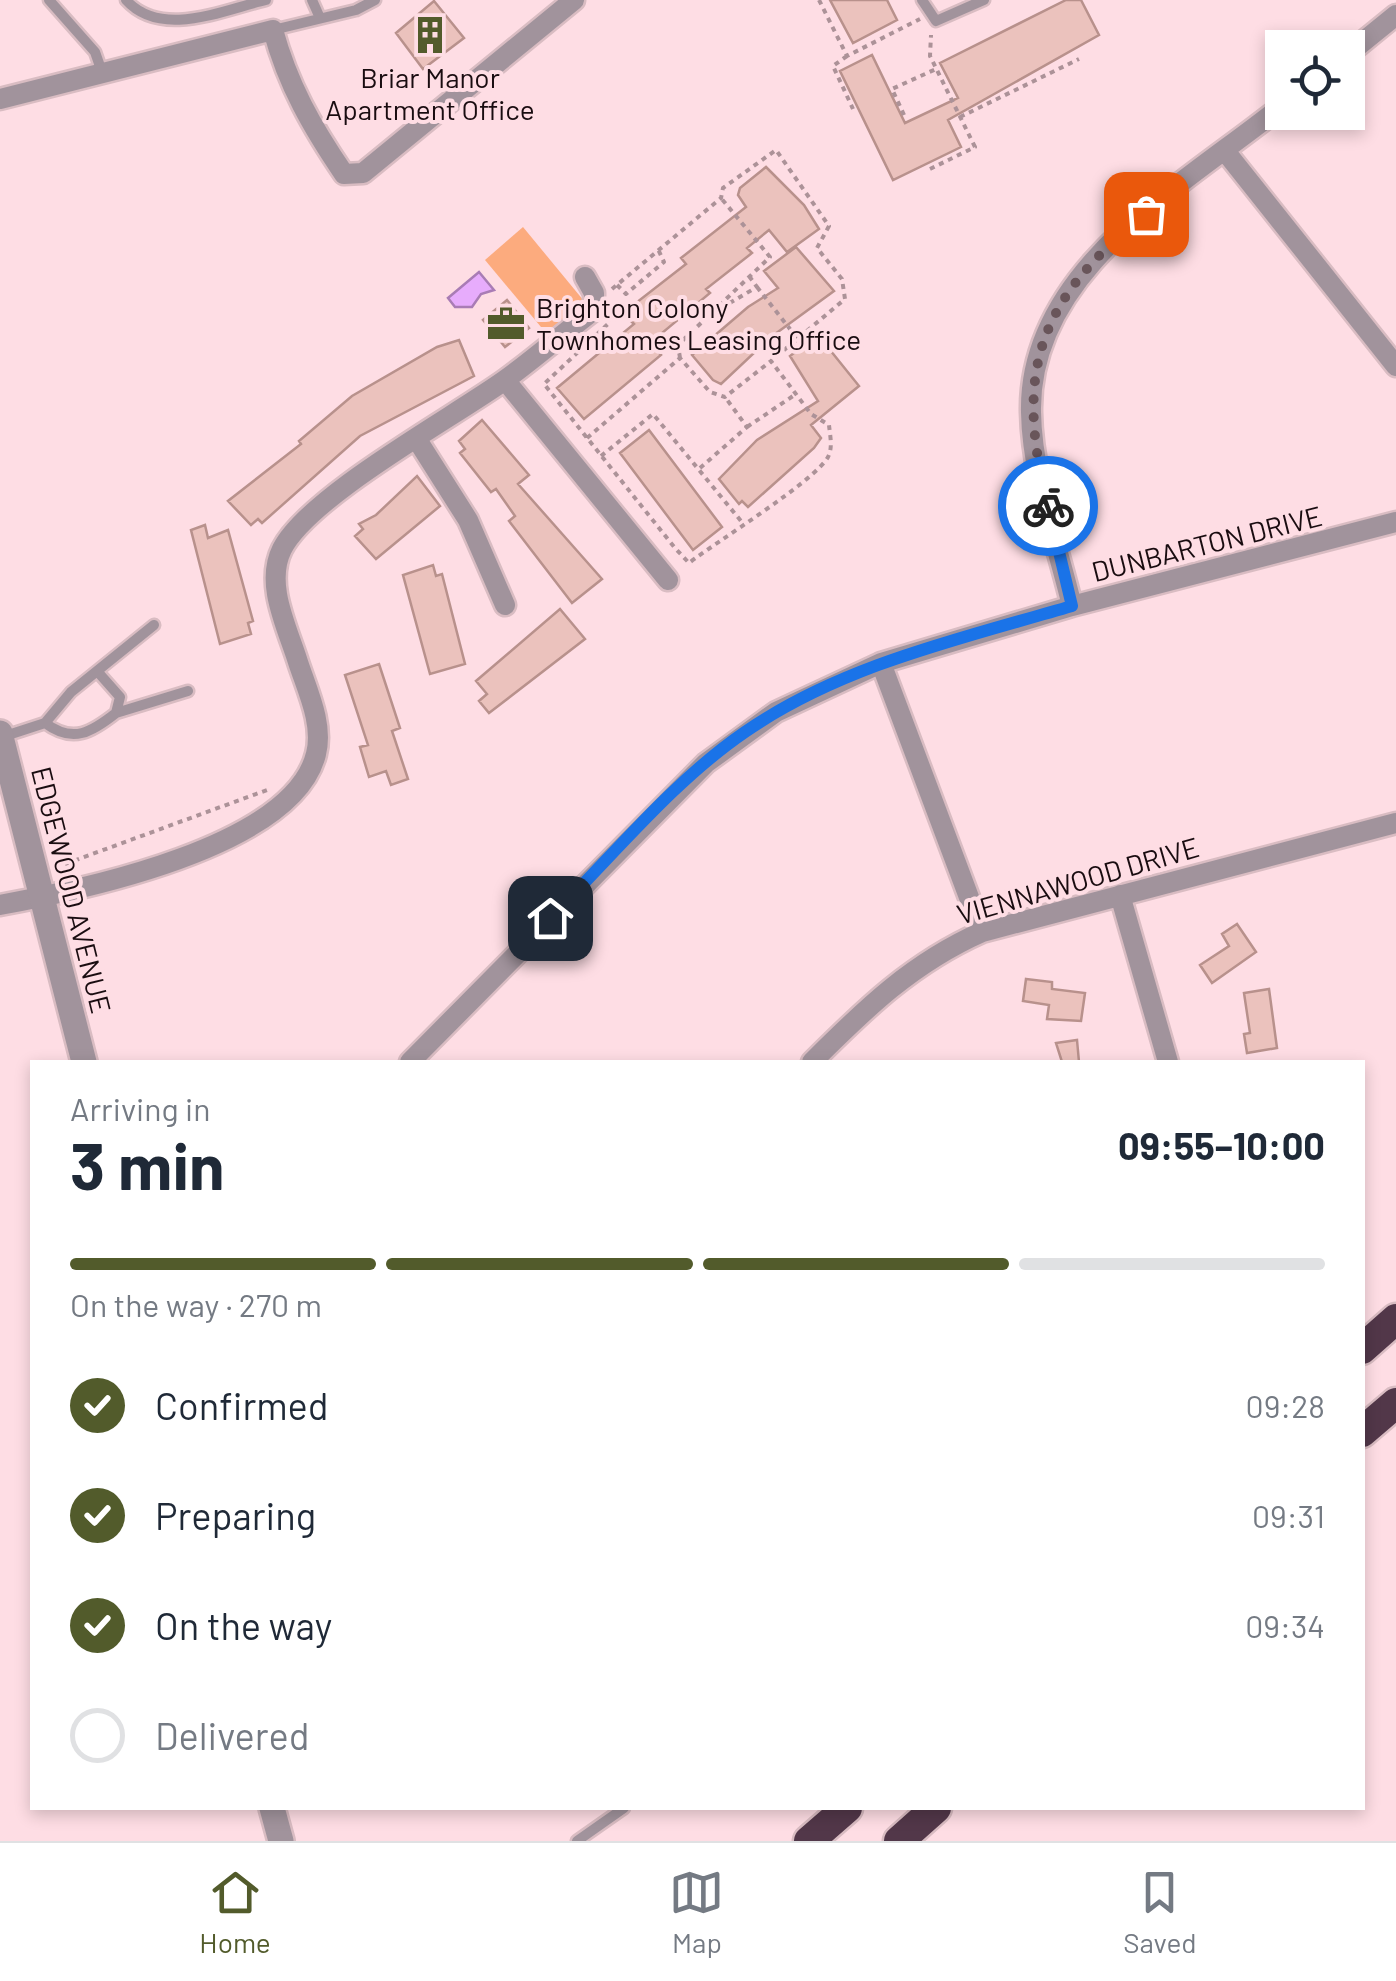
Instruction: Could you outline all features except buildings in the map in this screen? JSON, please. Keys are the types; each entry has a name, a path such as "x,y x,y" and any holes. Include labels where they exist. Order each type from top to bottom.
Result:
{"highway":[{"path":"1365,1346 1396,1319"},
{"path":"1365,1429 1396,1403"},
{"path":"809,1841 845,1810"},
{"path":"899,1841 934,1810"}],"street":[{"path":"0,99 273,30 286,80 302,112 344,174 362,174 573,0"},
{"path":"1365,40 1396,15"},
{"path":"1072,606 1032,434 1031,392 1039,348 1067,291 1100,252 1265,120"},
{"path":"1226,151 1396,366"},
{"path":"0,906 177,862 225,842 302,783 311,770 318,736 278,600 277,561 295,532 330,500 505,380 594,310 594,294 584,278"},
{"path":"505,380 668,580"},
{"path":"416,438 468,520 505,605"},
{"name":"DUNBARTON DRIVE","path":"412,1060 706,763 776,712 882,663 1072,606 1396,522"},
{"path":"882,663 982,932"},
{"name":"EDGEWOOD AVENUE","path":"0,735 84,1060"},
{"name":"VIENNAWOOD DRIVE","path":"814,1060 896,981 948,947 982,932 1396,824"},
{"path":"1120,895 1167,1060"},
{"path":"273,1810 281,1841"}],"lane":[{"path":"49,0 94,52 102,72"},
{"path":"126,0 136,11 156,20 177,20 266,0"},
{"path":"312,0 320,18"},
{"path":"273,30 366,7 375,0"},
{"path":"922,0 932,18 984,0"},
{"path":"0,735 45,723 71,692 154,625"},
{"path":"96,671 120,697 116,713"},
{"path":"45,723 57,733 86,734 116,713 188,690"},
{"path":"577,1841 621,1810"}],"path":[{"path":"820,0 847,56"},
{"path":"853,109 833,66 932,18"},
{"path":"930,168 975,147 936,69 928,43 932,18"},
{"path":"960,116 1078,58"},
{"path":"904,115 892,89 936,69"},
{"path":"720,308 729,292 770,257 722,198 723,188 772,147 817,203 829,226 817,248 842,279 842,304 725,397"},
{"path":"608,292 722,198"},
{"path":"617,285 626,294 664,262 658,248"},
{"path":"749,276 798,338"},
{"path":"747,428 725,397 710,392 680,358 678,344 720,308 757,287"},
{"path":"610,309 610,325 544,380 688,563 828,459 829,425 812,414 771,360"},
{"path":"587,438 680,358"},
{"path":"700,468 796,394"},
{"path":"601,456 653,414 742,523"},
{"path":"65,864 191,820 248,794 277,788"}],"shaded area":[{"path":"523,227 584,301 546,333 485,260"},
{"path":"479,272 494,290 481,294 472,307 455,307 448,298"}],"way so far":[{"path":"1048,506 1032,434 1031,392 1039,348 1048,324 1079,274 1146,214"}],"place":[{"name":"Briar Manor Apartment Office","path":"430,35"},
{"name":"Brighton Colony Townhomes Leasing Office","path":"506,324"}],"route":[{"path":"550,918 706,763 776,712 882,663 1072,606 1048,506"}]}
